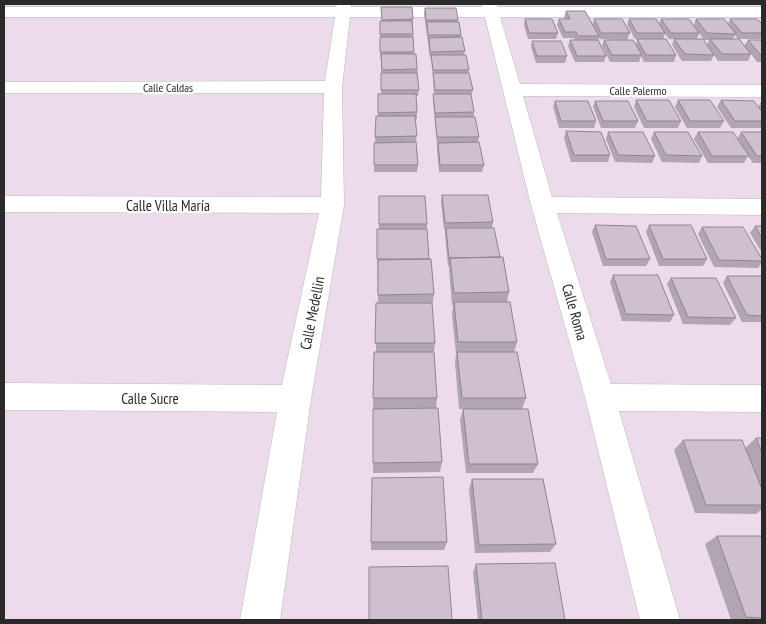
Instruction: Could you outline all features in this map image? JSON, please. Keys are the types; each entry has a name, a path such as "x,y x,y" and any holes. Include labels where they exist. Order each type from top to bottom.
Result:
{"street":[{"path":"4,12 344,8 762,12"},
{"name":"Calle Medellin","path":"260,620 296,399 332,205 333,87 344,8"},
{"name":"Calle Roma","path":"490,8 543,205 600,397 660,620"},
{"name":"Calle Caldas","path":"4,88 333,87"},
{"name":"Calle Palermo","path":"513,90 762,91"},
{"name":"Calle Villa María","path":"4,204 332,205"},
{"path":"543,205 762,207"},
{"name":"Calle Sucre","path":"4,397 296,399"},
{"path":"600,397 762,398"}],"building":[{"path":"381,7 412,7 413,19 382,20"},
{"path":"425,8 456,8 458,20 426,20"},
{"path":"566,11 585,11 599,36 578,36 576,32 565,32 559,19 570,19"},
{"path":"525,19 552,19 558,33 529,33"},
{"path":"594,19 622,19 630,33 601,33"},
{"path":"629,19 656,19 665,33 637,33"},
{"path":"661,19 689,19 699,33 671,33"},
{"path":"696,19 724,19 736,34 707,33"},
{"path":"730,19 757,19 762,24 762,33 742,33"},
{"path":"380,21 412,21 413,34 380,34"},
{"path":"427,22 459,22 461,35 428,35"},
{"path":"380,37 413,37 414,52 380,52"},
{"path":"462,37 465,51 430,52 429,38"},
{"path":"637,39 666,39 676,55 646,55"},
{"path":"674,39 703,39 714,55 685,54"},
{"path":"710,39 739,39 751,54 722,54"},
{"path":"570,40 598,40 606,56 577,56"},
{"path":"604,40 633,40 642,55 612,55"},
{"path":"748,40 762,40 762,55 761,55"},
{"path":"532,41 561,41 567,56 537,56"},
{"path":"381,54 416,54 417,69 382,70"},
{"path":"431,55 466,55 469,70 433,70"},
{"path":"381,73 417,73 419,90 381,90"},
{"path":"433,73 469,73 473,90 435,90"},
{"path":"378,94 416,94 417,112 378,113"},
{"path":"433,94 471,94 474,112 435,113"},
{"path":"636,100 669,100 681,121 647,121"},
{"path":"678,100 710,100 724,121 690,121"},
{"path":"721,100 754,101 762,112 762,121 735,121"},
{"path":"555,101 588,101 596,121 561,121"},
{"path":"595,101 628,101 638,121 603,121"},
{"path":"376,116 415,116 417,136 375,137"},
{"path":"435,117 475,117 479,137 437,137"},
{"path":"566,131 601,132 610,155 574,155"},
{"path":"608,132 643,132 655,156 618,155"},
{"path":"654,132 688,132 702,156 666,155"},
{"path":"698,132 733,132 749,156 712,156"},
{"path":"741,132 762,132 762,156 757,156"},
{"path":"416,142 418,165 374,165 374,143"},
{"path":"479,142 484,165 440,165 438,143"},
{"path":"442,195 488,195 493,222 445,223"},
{"path":"379,196 425,196 427,224 379,224"},
{"path":"595,225 636,226 650,259 606,259"},
{"path":"649,225 691,225 707,259 663,259"},
{"path":"755,226 762,226 762,238"},
{"path":"702,227 743,227 762,261 719,260"},
{"path":"446,228 494,228 500,257 449,259"},
{"path":"377,229 427,229 429,259 377,259"},
{"path":"503,257 509,292 454,293 450,258"},
{"path":"431,259 434,294 378,295 378,260"},
{"path":"613,275 658,275 674,315 626,314"},
{"path":"727,276 762,276 762,316 747,315"},
{"path":"671,278 716,278 736,318 688,317"},
{"path":"454,302 510,302 517,342 458,342"},
{"path":"376,303 432,303 435,343 375,343"},
{"path":"374,352 434,352 437,398 373,398"},
{"path":"457,352 517,352 526,398 462,398"},
{"path":"438,408 442,462 373,463 373,409"},
{"path":"463,409 528,409 538,464 469,464"},
{"path":"756,438 762,438 762,453"},
{"path":"683,440 742,440 762,489 762,505 706,505"},
{"path":"443,477 447,542 371,542 372,478"},
{"path":"472,479 543,479 556,544 479,545"},
{"path":"717,536 762,536 762,618 746,617"},
{"path":"555,563 565,620 482,620 476,564"},
{"path":"448,566 452,620 369,620 369,567"}]}
